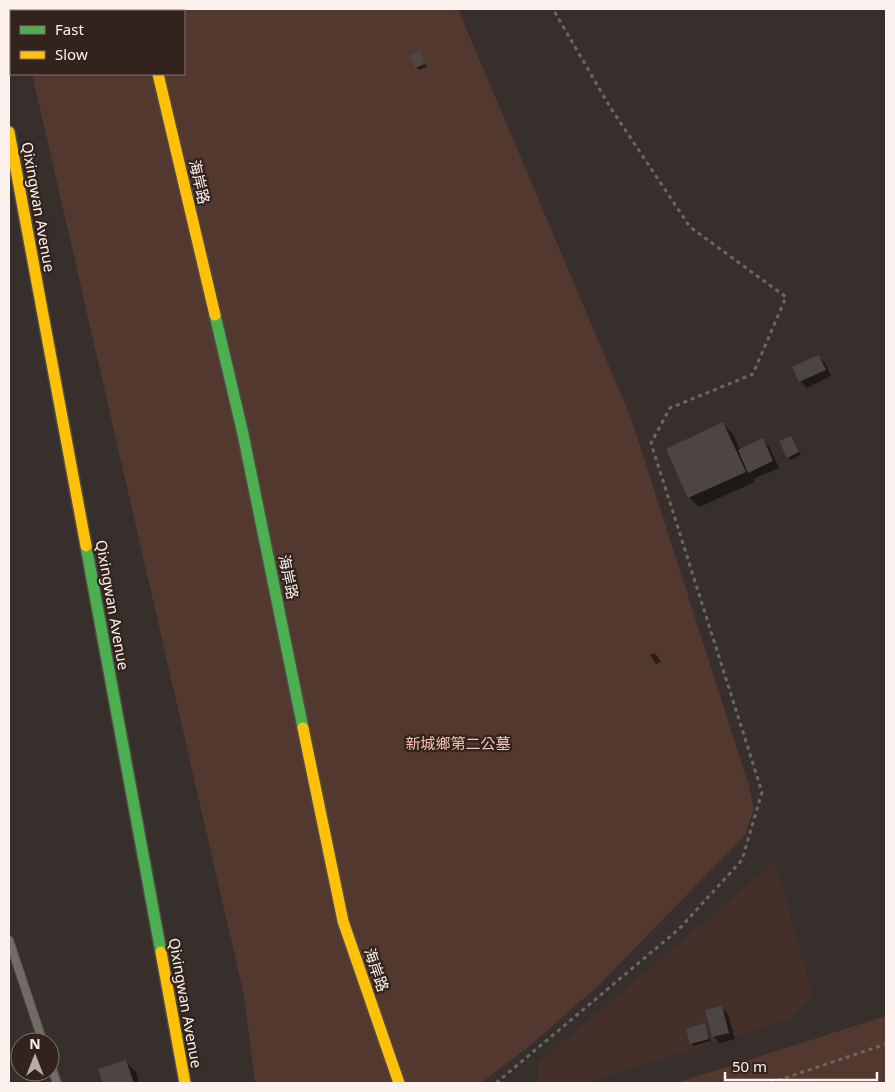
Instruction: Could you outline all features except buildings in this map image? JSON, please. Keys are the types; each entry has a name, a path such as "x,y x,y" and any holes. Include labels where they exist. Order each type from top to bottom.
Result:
{"main road":[{"name":"海岸路","path":"158,75 243,434 343,920 399,1083"},
{"name":"Qixingwan Avenue","path":"9,132 185,1083"}],"lane":[{"path":"9,940 40,1032"}],"path":[{"path":"496,1083 679,929 730,874 742,860 762,792 651,444 670,408 753,374 786,297 690,227 610,107 552,9"},
{"path":"770,1083 886,1044"}],"shaded area":[{"path":"775,862 813,996 790,1019 585,1083 539,1083 537,1064"}],"green space":[{"name":"新城鄉第二公墓","path":"458,9 631,418 749,786 754,809 745,835 599,985 532,1044 481,1083 255,1083 244,996 32,75 185,75 185,10 18,10"},
{"path":"886,1016 886,1083 676,1083"}],"traffic: fast":[{"path":"215,315 243,434 303,728"},
{"path":"86,546 161,952"}],"traffic: slow":[{"path":"158,75 215,315"},
{"path":"9,132 86,546"},
{"path":"303,728 343,921 399,1083"},
{"path":"161,952 185,1083"}]}
